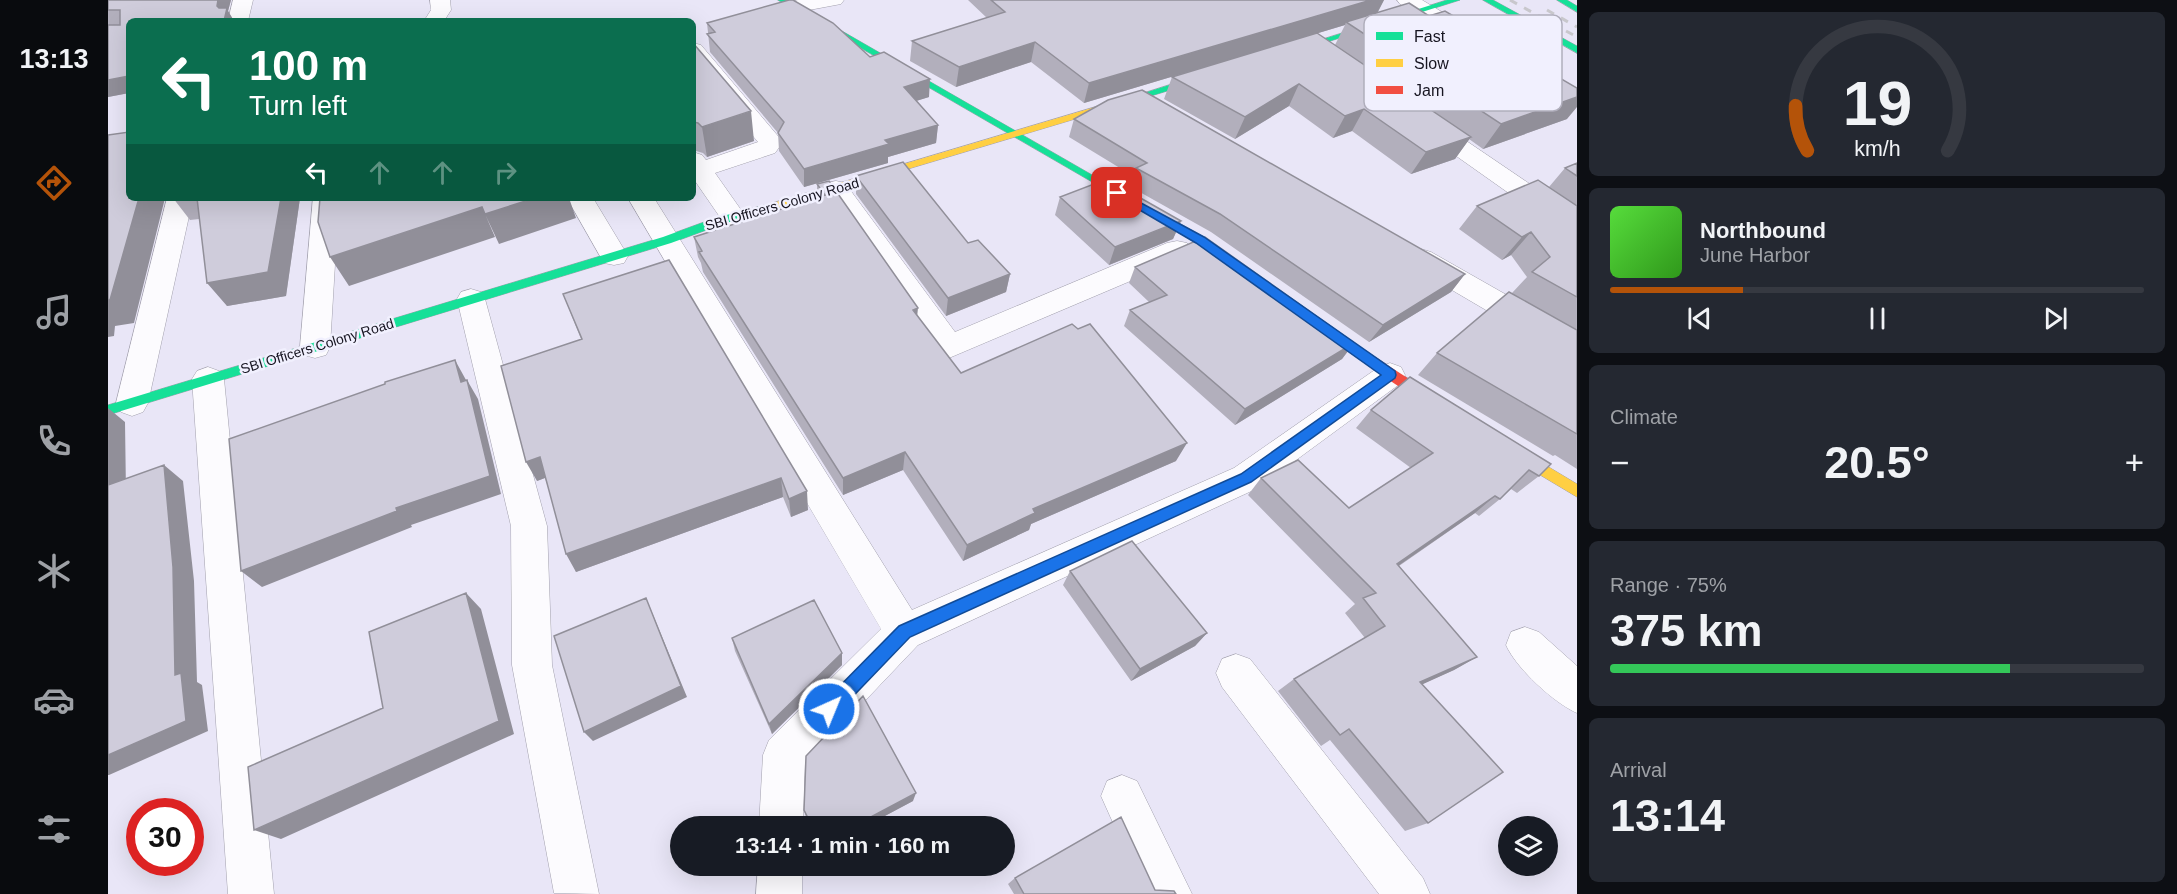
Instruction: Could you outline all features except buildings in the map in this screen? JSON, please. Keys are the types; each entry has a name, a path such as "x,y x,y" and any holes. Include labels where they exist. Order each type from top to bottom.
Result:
{"main road":[{"path":"1388,15 1415,5 1456,0"},
{"path":"1487,0 1514,15"},
{"path":"1561,0 1577,9"},
{"path":"788,3 1200,240 1247,274"},
{"path":"1268,57 1364,24"},
{"path":"1562,42 1577,50"},
{"name":"SBI Officers Colony Road","path":"120,406 668,240 726,219 836,189 1225,70"},
{"path":"1304,314 1390,375 1449,412"},
{"path":"1488,436 1577,491"}],"street":[{"path":"239,18 243,0"},
{"path":"436,18 441,10 440,0"},
{"path":"788,3 834,0"},
{"path":"1415,5 1432,15"},
{"path":"1311,44 1340,64"},
{"path":"696,54 771,142 766,148 696,170"},
{"path":"1139,97 1169,114"},
{"path":"1407,111 1577,229"},
{"path":"696,172 726,219"},
{"path":"836,189 949,347 1200,240"},
{"path":"120,406 179,201"},
{"path":"315,347 326,201"},
{"path":"588,201 614,256"},
{"path":"643,201 904,632"},
{"path":"1404,249 1577,350"},
{"path":"471,300 529,526 532,664 577,893"},
{"path":"781,816 784,755 904,632 1246,478 1390,375"},
{"path":"208,380 251,894"},
{"path":"1525,645 1577,693"},
{"path":"1236,673 1407,894"},
{"path":"1122,796 1169,894"},
{"path":"779,894 780,876"}],"railway":[{"path":"1510,0 1537,15"},
{"path":"1547,10 1556,15"},
{"path":"1562,18 1577,27"},
{"path":"1562,29 1577,37"}],"traffic: fast":[{"path":"782,0 1148,210"},
{"path":"1407,15 1456,0"},
{"path":"1487,0 1514,15"},
{"path":"1561,0 1577,9"},
{"path":"1283,53 1364,28"},
{"path":"1562,42 1577,50"},
{"path":"1102,108 1210,75"},
{"path":"108,410 777,205"}],"traffic: slow":[{"path":"777,205 1102,108"},
{"path":"1148,210 1200,240 1236,266"},
{"path":"1505,447 1577,491"}],"traffic: jam":[{"path":"1315,322 1390,375 1441,407"}],"route":[{"path":"829,709 904,632 1246,478 1390,375 1200,240 1117,193"}]}
